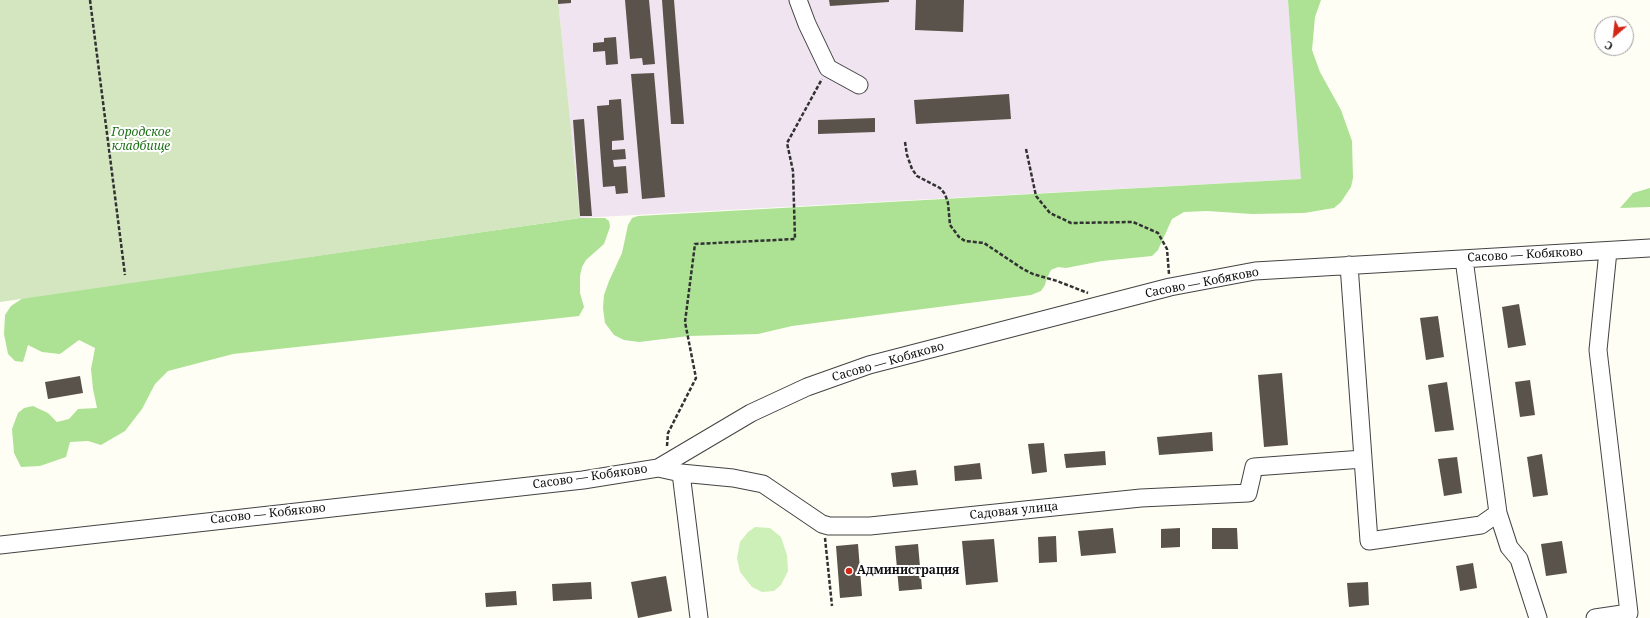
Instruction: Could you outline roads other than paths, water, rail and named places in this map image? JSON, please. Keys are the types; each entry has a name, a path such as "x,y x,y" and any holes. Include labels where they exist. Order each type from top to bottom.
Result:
{"street":[{"path":"798,0 807,24 828,68 859,85"},
{"name":"Сасово — Кобяково","path":"0,545 166,525 583,480 662,465 751,413 807,387 869,365 1170,287 1255,271 1650,248"},
{"path":"1595,618 1629,613 1598,350 1608,251"},
{"path":"1464,259 1498,513 1509,548 1519,558 1538,618"},
{"path":"1349,266 1369,541 1481,525 1498,513"},
{"name":"Садовая улица","path":"662,465 681,473 733,478 763,484 822,524 829,526 870,526 1141,498 1248,493 1254,467 1363,459"},
{"path":"681,473 699,618"}],"place":[{"name":"Администрация","path":"849,571"}],"park label":[{"name":"Городское кладбище","path":"141,140"}]}
